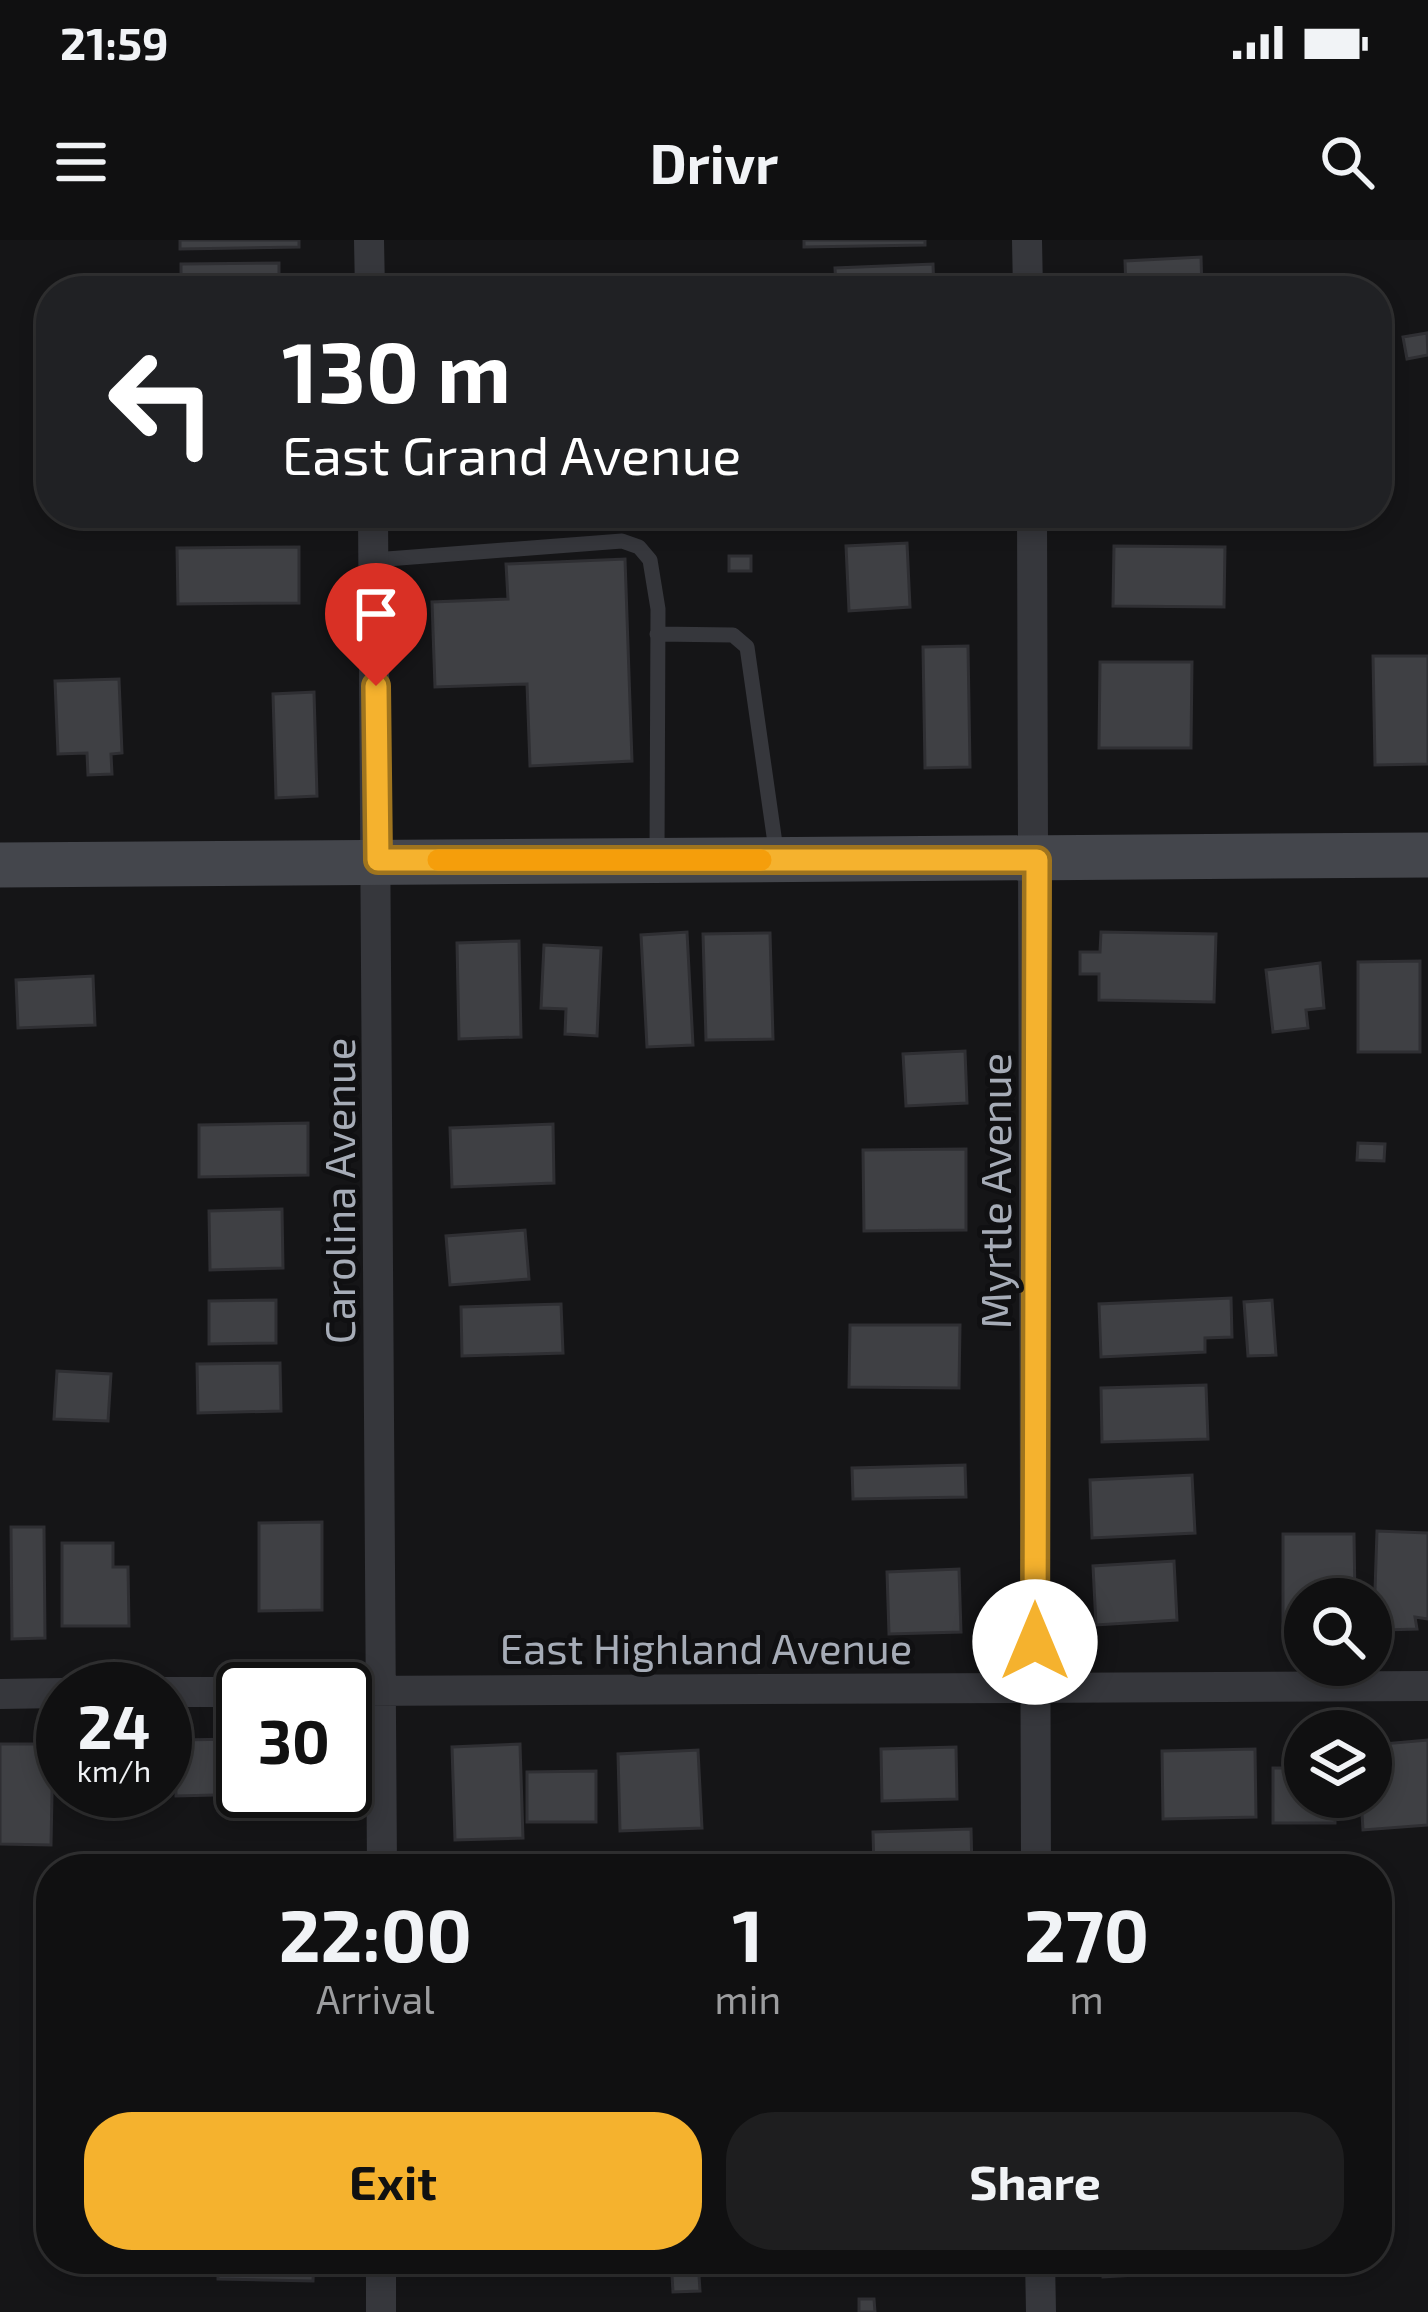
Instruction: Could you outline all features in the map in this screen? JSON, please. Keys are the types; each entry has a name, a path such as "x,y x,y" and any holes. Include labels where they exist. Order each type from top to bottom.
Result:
{"main road":[{"path":"0,865 1428,855"}],"street":[{"path":"369,240 370,276"},
{"path":"1028,240 1028,276"},
{"name":"Carolina Avenue","path":"373,528 382,1854"},
{"name":"Myrtle Avenue","path":"1032,528 1037,860 1036,1854"},
{"name":"East Highland Avenue","path":"372,1690 1428,1686"},
{"path":"0,1694 36,1693"},
{"path":"381,2274 381,2312"},
{"path":"1040,2274 1040,2312"}],"lane":[{"path":"374,560 622,541 639,547 650,560 657,634 657,859"},
{"path":"657,634 733,635 747,647 777,860"}],"building":[{"path":"180,240 299,240 299,247 180,249"},
{"path":"804,240 925,240 925,245 804,247"},
{"path":"1201,257 1202,276 1126,276 1125,261"},
{"path":"279,263 279,276 181,276 181,264"},
{"path":"933,264 933,276 835,276 835,268"},
{"path":"1427,333 1428,355 1407,359 1403,337"},
{"path":"907,543 910,607 849,611 846,546"},
{"path":"1114,546 1225,547 1224,607 1113,606"},
{"path":"299,547 299,603 178,604 177,548"},
{"path":"729,556 751,556 751,571 729,571"},
{"path":"625,559 632,761 530,766 527,684 435,687 432,602 508,599 506,564"},
{"path":"968,646 970,767 925,768 923,647"},
{"path":"1373,656 1428,656 1428,764 1375,765"},
{"path":"1100,662 1192,662 1191,748 1099,748"},
{"path":"119,679 122,753 111,754 112,774 88,775 87,753 58,754 55,681"},
{"path":"314,692 317,796 276,798 273,694"},
{"path":"687,932 693,1045 647,1047 641,935"},
{"path":"1101,932 1216,934 1214,1002 1099,1000 1099,974 1080,974 1080,952 1100,952"},
{"path":"770,933 773,1039 706,1040 703,934"},
{"path":"519,941 521,1037 459,1039 457,943"},
{"path":"544,945 601,948 597,1036 565,1034 566,1009 541,1008"},
{"path":"1420,961 1420,1052 1358,1052 1358,962"},
{"path":"1320,963 1324,1008 1306,1010 1308,1028 1273,1032 1266,970"},
{"path":"93,976 95,1025 18,1028 16,980"},
{"path":"965,1051 967,1103 906,1106 903,1054"},
{"path":"308,1123 308,1175 199,1177 199,1125"},
{"path":"553,1124 554,1183 452,1187 450,1128"},
{"path":"1358,1143 1385,1144 1384,1161 1357,1160"},
{"path":"966,1149 966,1230 864,1231 863,1150"},
{"path":"282,1209 283,1268 210,1270 209,1211"},
{"path":"525,1230 529,1279 450,1285 446,1236"},
{"path":"1231,1298 1232,1337 1205,1338 1205,1352 1101,1357 1099,1304"},
{"path":"276,1300 276,1343 209,1344 209,1301"},
{"path":"1272,1300 1276,1355 1248,1356 1244,1302"},
{"path":"561,1304 563,1353 462,1356 461,1307"},
{"path":"850,1325 960,1325 959,1388 849,1387"},
{"path":"280,1363 281,1411 198,1413 197,1364"},
{"path":"57,1371 111,1374 108,1421 54,1419"},
{"path":"1206,1385 1208,1439 1102,1442 1101,1388"},
{"path":"965,1465 966,1497 853,1499 852,1468"},
{"path":"1192,1475 1195,1533 1092,1538 1090,1480"},
{"path":"322,1522 322,1610 259,1611 259,1523"},
{"path":"11,1527 44,1527 45,1638 12,1639"},
{"path":"1377,1531 1428,1533 1428,1619 1415,1617 1417,1629 1392,1630 1392,1578 1375,1578"},
{"path":"1283,1534 1354,1534 1355,1578 1284,1578 1283,1625"},
{"path":"62,1543 113,1543 113,1567 128,1567 129,1626 62,1626"},
{"path":"1174,1561 1177,1620 1096,1625 1093,1566"},
{"path":"959,1569 961,1632 889,1634 887,1572"},
{"path":"216,1739 216,1795 192,1796 192,1740"},
{"path":"1428,1740 1428,1825 1363,1830 1362,1818 1392,1818 1392,1743"},
{"path":"0,1744 36,1744 36,1818 52,1818 51,1845 0,1844"},
{"path":"520,1744 523,1838 455,1840 452,1747"},
{"path":"956,1747 957,1799 882,1801 881,1749"},
{"path":"1255,1749 1256,1817 1163,1819 1162,1751"},
{"path":"698,1750 702,1828 620,1831 618,1754"},
{"path":"1273,1768 1284,1768 1284,1818 1335,1818 1335,1823 1273,1823"},
{"path":"596,1771 596,1822 527,1822 527,1772"},
{"path":"971,1829 972,1854 874,1854 873,1832"},
{"path":"218,2274 313,2274 313,2281 218,2279"},
{"path":"672,2274 699,2274 700,2291 673,2292"},
{"path":"859,2299 874,2299 875,2312 859,2312"}],"slow traffic":[{"path":"438,860 761,860"}],"route":[{"path":"376,686 378,860 1037,860 1035,1642"}]}
